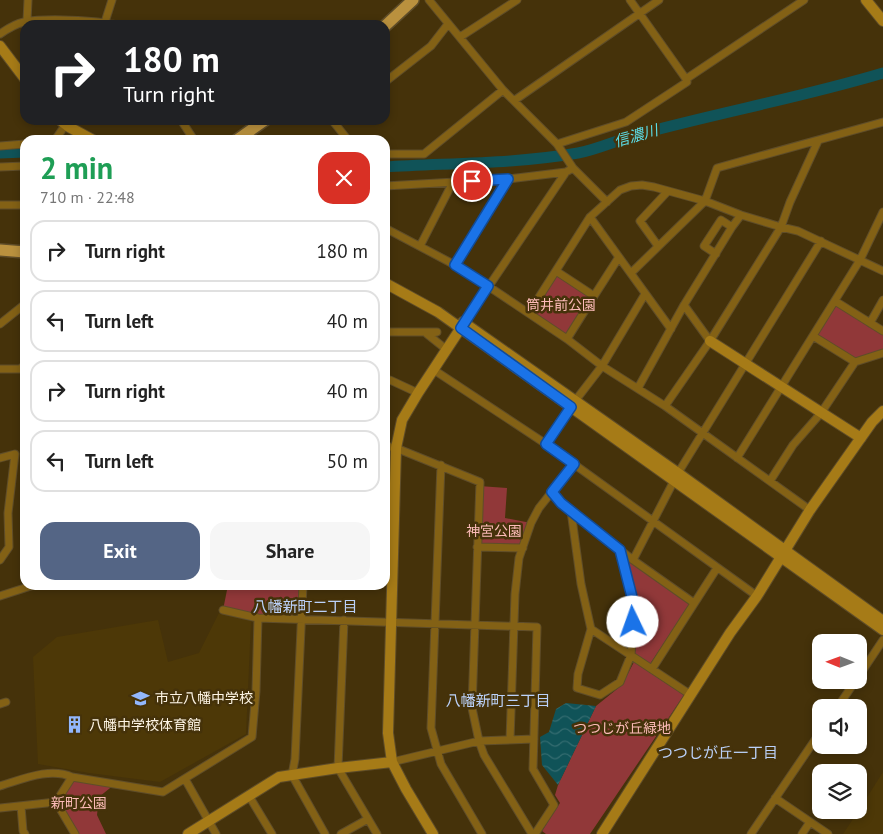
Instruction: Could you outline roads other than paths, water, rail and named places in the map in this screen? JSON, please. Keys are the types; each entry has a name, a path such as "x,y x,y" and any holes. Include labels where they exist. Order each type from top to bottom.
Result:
{"main road":[{"path":"390,21 413,0"},
{"path":"244,135 258,125"},
{"path":"0,250 20,252"}],"street":[{"path":"26,20 28,0"},
{"path":"106,20 112,0"},
{"path":"429,0 503,90 557,144 570,168 607,202"},
{"path":"460,37 518,0"},
{"path":"630,0 686,79"},
{"path":"515,100 659,0"},
{"path":"557,144 626,122 687,82 686,79 804,0"},
{"path":"866,0 883,21"},
{"path":"0,34 8,28 20,24"},
{"path":"390,78 431,46 448,24"},
{"path":"0,46 20,72"},
{"path":"390,154 424,154 503,90"},
{"path":"631,273 705,201 717,168 883,122"},
{"path":"68,125 85,135"},
{"path":"665,406 710,341 781,227 790,202 818,141"},
{"path":"0,146 20,144"},
{"path":"0,167 20,166"},
{"path":"390,186 508,179 570,168"},
{"path":"532,834 484,755 472,708 480,482 441,465 390,447 402,420 418,393 488,286 570,168"},
{"path":"455,265 508,179"},
{"path":"420,246 453,182"},
{"path":"529,313 590,218 620,190 642,184 705,201 741,215 798,231 883,271"},
{"path":"658,246 640,222 668,192"},
{"path":"0,205 20,205"},
{"path":"737,458 860,260 883,212"},
{"path":"638,388 684,305 741,215"},
{"path":"590,218 671,329"},
{"path":"716,254 704,246 721,220 732,227"},
{"path":"390,231 455,265 529,313 602,366 665,406 810,510"},
{"path":"633,560 676,477 821,241"},
{"path":"567,339 619,257"},
{"path":"556,271 594,296"},
{"path":"390,279 436,304 462,325 783,554 883,630"},
{"path":"390,287 462,325"},
{"path":"546,444 602,366 645,294"},
{"path":"870,323 883,300"},
{"path":"835,301 883,331"},
{"path":"684,305 710,341 860,438"},
{"path":"0,324 20,308"},
{"path":"390,332 437,332 427,334 447,350"},
{"path":"813,336 855,362"},
{"path":"770,481 793,445 821,413 855,362 883,353"},
{"path":"0,369 20,369"},
{"path":"434,370 546,444 757,596"},
{"path":"390,380 418,393"},
{"path":"606,833 730,633 757,596 810,510 860,438 883,411"},
{"path":"0,458 15,454 8,513 9,547 0,560"},
{"path":"510,740 515,594 519,558 531,523 574,464"},
{"path":"441,465 431,728 441,764 482,834"},
{"path":"552,492 571,511 620,550 694,603"},
{"path":"571,511 581,584 590,629 578,674 577,688 600,695 620,682 631,655 634,605 620,550"},
{"path":"477,548 522,548"},
{"path":"783,554 883,621"},
{"path":"652,669 717,568"},
{"path":"0,596 20,590"},
{"path":"303,590 295,759 292,775 325,834"},
{"path":"390,590 391,622 388,714 392,762 433,834"},
{"path":"223,610 258,618 537,627 533,769 554,806 535,834"},
{"path":"0,786 39,775 62,773 72,777 163,792 252,737 256,691 258,618"},
{"path":"344,620 338,768 377,834"},
{"path":"590,629 691,695"},
{"path":"868,662 883,640"},
{"path":"188,834 279,778 338,768 392,762 479,741 534,739"},
{"path":"751,834 812,744"},
{"path":"56,802 72,777"},
{"path":"185,779 216,834"},
{"path":"248,796 272,834"},
{"path":"775,798 828,834"},
{"path":"0,808 56,802"},
{"path":"56,802 75,834"},
{"path":"20,806 23,831 26,834"},
{"path":"341,834 368,819"},
{"path":"802,834 810,822"}],"water":[{"path":"566,703 596,706 558,785 542,765 540,737 549,732 556,709"}],"waterway":[{"name":"信濃川","path":"390,167 506,161 578,153 640,134 823,90 883,73"},
{"name":"信濃川","path":"0,153 20,152"}],"place":[{"name":"市立八幡中学校","path":"141,698"},
{"name":"八幡中学校体育館","path":"75,725"}],"district":[{"name":"八幡新町二丁目","path":"305,607"},
{"name":"八幡新町三丁目","path":"498,701"},
{"name":"つつじが丘一丁目","path":"718,753"}],"park label":[{"name":"筒井前公園","path":"561,305"},
{"name":"神宮公園","path":"494,531"},
{"name":"つつじが丘緑地","path":"622,728"},
{"name":"新町公園","path":"79,803"}]}
